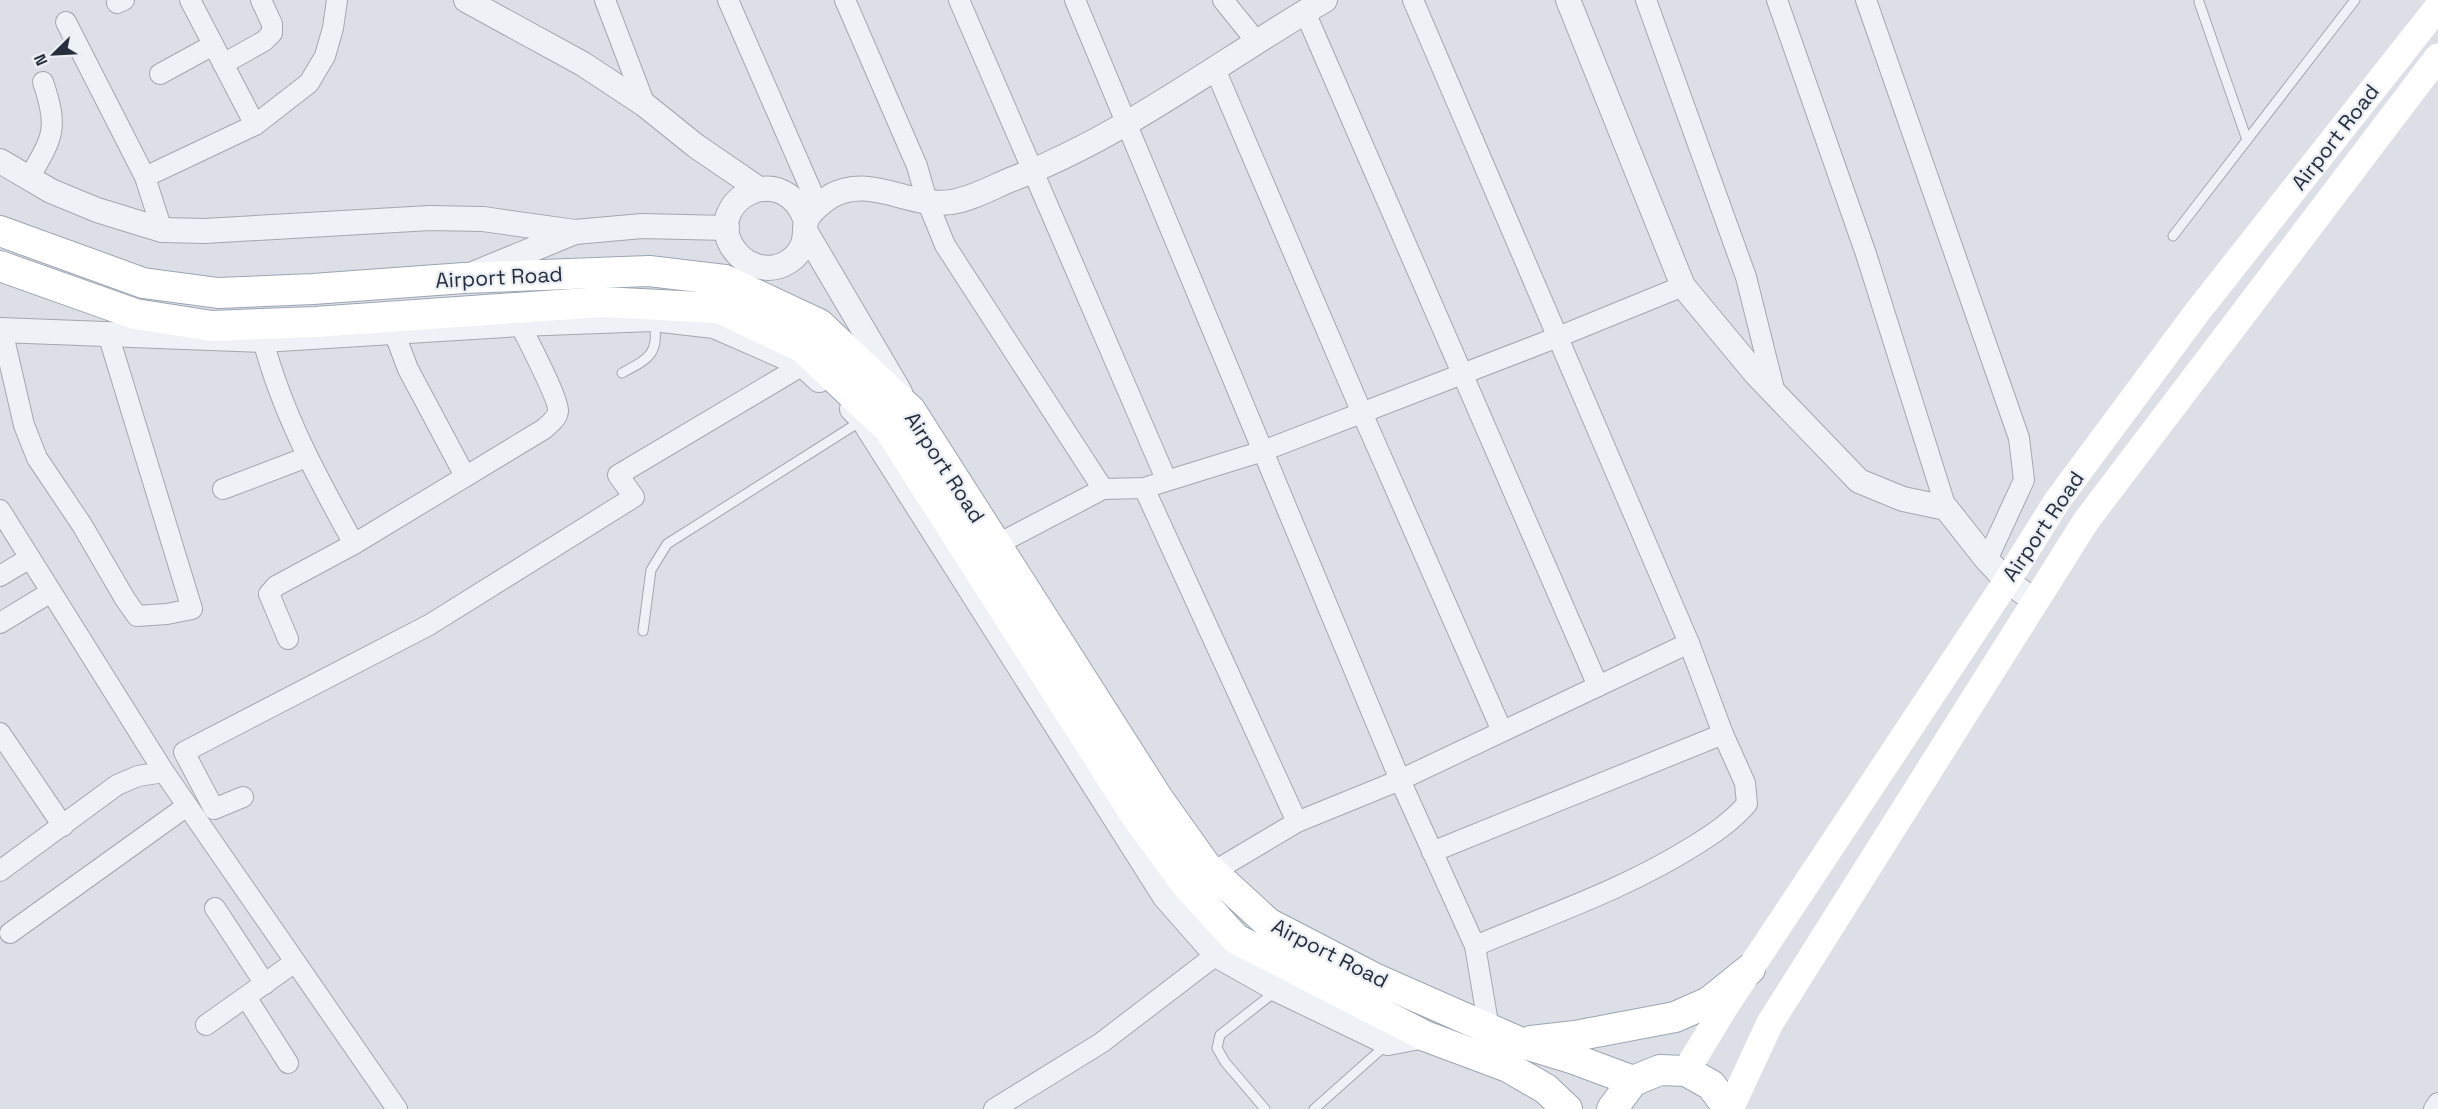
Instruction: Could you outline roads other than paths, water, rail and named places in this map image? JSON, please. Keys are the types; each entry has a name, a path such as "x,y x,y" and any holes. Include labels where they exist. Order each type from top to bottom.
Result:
{"main road":[{"name":"Airport Road","path":"1686,1071 1750,969 2007,581 2057,501 2198,311 2438,7"},
{"name":"Airport Road","path":"1730,1109 1770,1023 2086,521 2438,57"},
{"name":"Airport Road","path":"0,231 143,283 218,293 464,278 649,271 726,280 757,280 819,324 911,411 1159,800 1206,866 1268,923 1376,979 1519,1042 1633,1081"},
{"name":"Airport Road","path":"0,266 135,314 269,332 602,302 719,308 802,348 890,429 1130,806 1186,884 1236,939 1425,1036 1508,1067 1546,1089 1567,1109"},
{"path":"269,332 292,305 386,301 430,280"},
{"path":"1519,1042 1575,1036 1675,1017 1709,1002 1750,969"},
{"path":"1612,1109 1633,1081 1660,1070 1686,1071 1711,1085 1730,1109"}],"street":[{"path":"190,0 255,125"},
{"path":"223,64 264,41 272,33 272,24 261,0"},
{"path":"145,177 255,125 309,83 325,56 333,28 337,0"},
{"path":"466,0 583,64 645,105 696,146 759,189"},
{"path":"605,0 645,105"},
{"path":"728,0 810,220 911,411"},
{"path":"845,0 917,166 927,201 945,245 1103,489"},
{"path":"959,0 1166,479"},
{"path":"1076,0 1400,780 1474,946 1489,1029"},
{"path":"1223,0 1256,41"},
{"path":"1413,0 1689,643 1723,734 1745,783 1747,804 1732,821 1673,859 1616,887 1474,946"},
{"path":"1568,0 1683,286 1755,374 1859,481 1903,499 1946,508"},
{"path":"1646,0 1746,277 1775,393"},
{"path":"1777,0 1866,254 1946,508 1987,560 2007,581 2035,601"},
{"path":"1866,0 2019,438 2024,480 1987,560"},
{"path":"810,220 784,191 771,188 759,189 747,193 736,202 729,214 727,228 729,242 736,254 747,263 757,280 795,256 803,246 810,220 831,196 854,187 874,188 927,201 951,202 1034,171 1082,150 1128,124 1256,41 1315,6 1462,374 1598,686"},
{"path":"66,22 145,177 162,230"},
{"path":"160,74 213,45"},
{"path":"1215,69 1362,413 1502,731"},
{"path":"29,178 50,144 53,127 52,110 43,82"},
{"path":"0,161 51,191 97,210 162,230 204,231 430,218 483,219 575,232 642,226 727,228"},
{"path":"464,278 575,232"},
{"path":"996,545 1103,489 1144,488 1166,479 1263,451 1683,286"},
{"path":"108,334 192,609 167,614 137,616 124,598 82,525 37,458 24,425 1,330 108,334 394,332 653,319 714,326 803,365 863,420 1165,897 1216,955 1278,990 1388,1043 1425,1036"},
{"path":"288,639 269,594 289,579 354,544 544,429 556,418 559,408 520,324"},
{"path":"269,332 278,393 307,457 354,544"},
{"path":"394,332 408,369 465,476"},
{"path":"243,797 214,808 184,752 429,625 602,518 634,497 618,475 803,365"},
{"path":"223,489 307,457"},
{"path":"1144,488 1297,822"},
{"path":"0,510 6,532 30,558 164,772 398,1109"},
{"path":"0,576 30,558"},
{"path":"0,623 51,592"},
{"path":"1213,872 1297,822 1400,780 1689,643"},
{"path":"0,733 63,826"},
{"path":"1432,852 1723,734"},
{"path":"0,871 117,785 138,776 164,772"},
{"path":"10,933 187,806"},
{"path":"215,908 265,984"},
{"path":"994,1109 1101,1043 1216,955"},
{"path":"206,1025 296,962"},
{"path":"246,997 288,1063"},
{"path":"2434,1109 2438,1104"}],"lane":[{"path":"2173,236 2355,0"},
{"path":"2199,2 2247,140"},
{"path":"622,373 644,361 654,349 656,334 653,319"},
{"path":"643,631 651,570 666,544 863,420"},
{"path":"1265,1109 1225,1062 1217,1048 1220,1035 1278,990"},
{"path":"1314,1109 1388,1043"}]}
